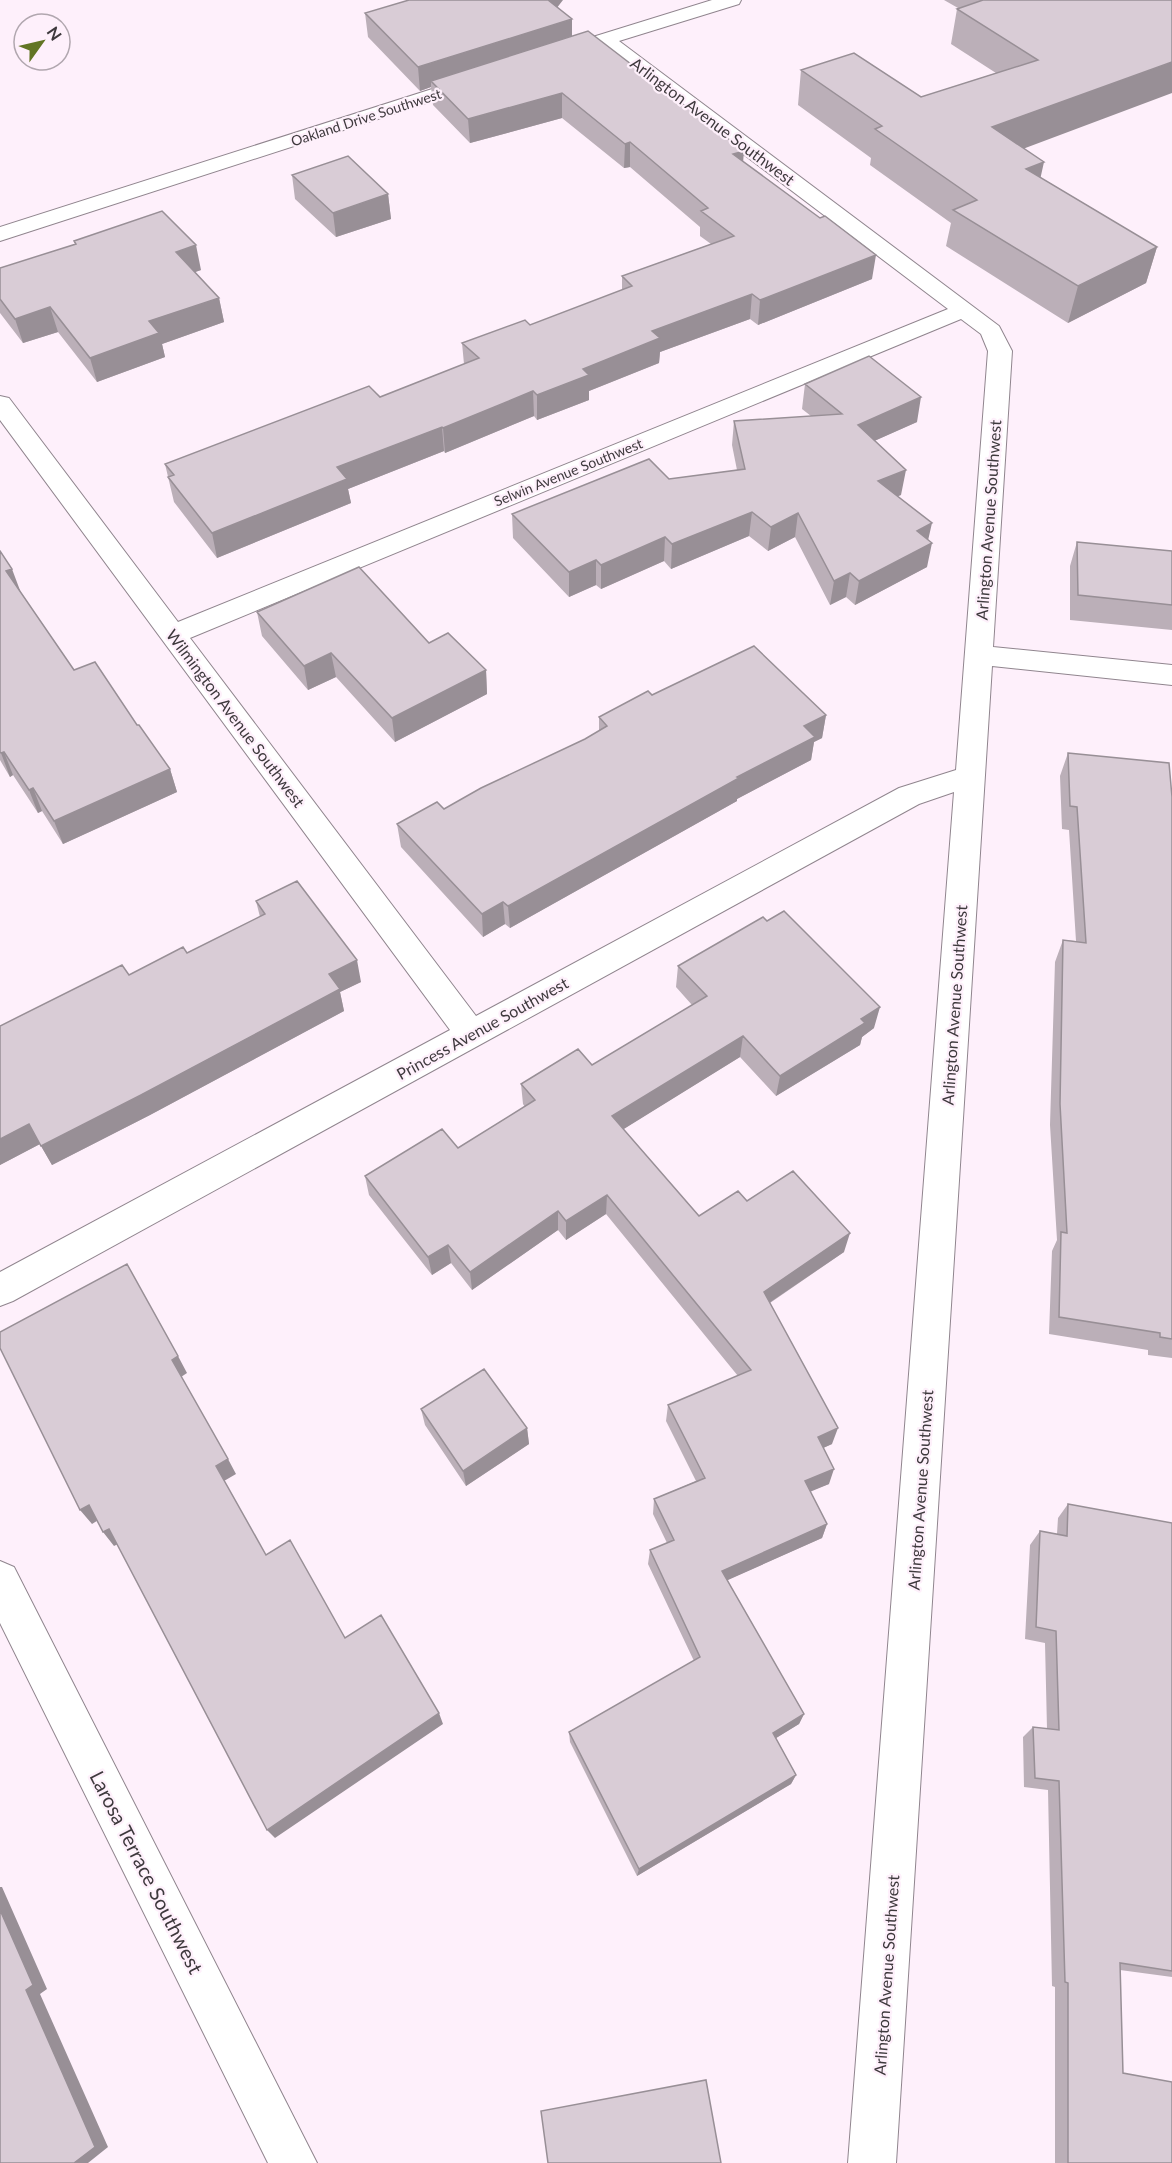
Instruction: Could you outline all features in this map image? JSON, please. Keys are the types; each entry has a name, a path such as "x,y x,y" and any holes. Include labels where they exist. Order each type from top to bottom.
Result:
{"street":[{"path":"571,51 732,0"},
{"name":"Arlington Avenue Southwest","path":"605,40 991,331 1000,351 872,2163"},
{"name":"Oakland Drive Southwest","path":"0,234 491,76"},
{"name":"Selwin Avenue Southwest","path":"173,634 964,310"},
{"name":"Wilmington Avenue Southwest","path":"0,403 471,1034"},
{"path":"978,655 1172,675"},
{"name":"Princess Avenue Southwest","path":"0,1290 909,796 970,777"},
{"name":"Larosa Terrace Southwest","path":"0,1581 293,2163"}],"building":[{"path":"409,0 548,0 572,19 418,67 365,13"},
{"path":"983,0 1172,0 1172,62 992,127 1044,162 1026,169 1157,247 1078,286 953,210 977,200 875,129 882,126 801,70 854,53 921,97 1038,60 957,9"},
{"path":"588,31 744,151 733,154 820,218 825,216 876,255 760,300 752,294 652,331 660,338 583,369 589,375 537,395 533,391 443,428 337,467 347,479 212,533 168,477 174,475 165,464 369,386 380,397 479,358 462,343 525,320 530,325 632,286 622,276 734,236 701,211 708,208 630,142 625,144 562,93 468,119 431,81"},
{"path":"348,156 388,194 333,213 292,175"},
{"path":"162,211 196,245 176,252 219,298 149,321 159,333 90,358 50,307 15,319 0,299 0,268 76,244 74,241"},
{"path":"869,356 921,397 858,425 906,470 878,481 932,523 917,531 932,543 859,581 850,573 834,581 798,513 771,527 752,512 672,544 665,537 601,565 596,560 569,572 512,514 649,459 669,479 745,469 734,421 842,414 805,384"},
{"path":"1077,542 1172,551 1172,605 1078,595"},
{"path":"0,551 12,569 6,571 74,670 95,662 170,769 54,821 33,788 29,790 4,752 0,752"},
{"path":"359,567 429,643 448,633 486,670 392,718 331,653 304,666 257,612"},
{"path":"754,646 826,715 804,726 815,737 737,777 739,778 508,906 503,902 482,914 397,824 437,802 444,809 481,788 585,739 607,726 599,717 648,691 652,695"},
{"path":"1068,753 1169,763 1172,797 1172,1339 1160,1337 1160,1333 1059,1317 1061,1232 1067,1233 1060,1104 1063,940 1086,943 1077,807 1070,806"},
{"path":"297,881 357,960 329,974 340,989 41,1146 29,1124 0,1139 0,1026 122,965 129,975 183,947 187,953 265,914 256,901"},
{"path":"784,911 880,1007 861,1019 865,1023 780,1076 743,1036 612,1116 699,1216 738,1191 747,1201 793,1171 850,1233 764,1292 838,1428 818,1437 834,1469 805,1481 827,1524 722,1571 804,1714 773,1733 796,1775 639,1869 569,1732 700,1657 650,1550 674,1540 654,1499 705,1478 668,1405 751,1370 607,1195 566,1221 558,1211 470,1272 448,1245 428,1257 365,1176 442,1129 458,1148 535,1100 521,1084 578,1049 592,1065 707,996 678,966 763,917 767,921"},
{"path":"127,1264 178,1356 172,1360 228,1459 216,1466 266,1555 290,1540 345,1638 381,1615 439,1713 267,1830 109,1529 103,1532 89,1505 80,1510 0,1348 0,1332"},
{"path":"484,1369 527,1428 463,1471 421,1409"},
{"path":"1068,1504 1172,1523 1172,1971 1120,1963 1123,2073 1172,2082 1172,2163 1068,2163 1068,1983 1065,1982 1059,1781 1035,1778 1033,1727 1059,1730 1056,1631 1036,1627 1040,1531 1067,1536"},
{"path":"0,1910 33,1985 26,1990 95,2147 74,2163 0,2163"},
{"path":"706,2080 721,2163 548,2163 541,2111"}]}
